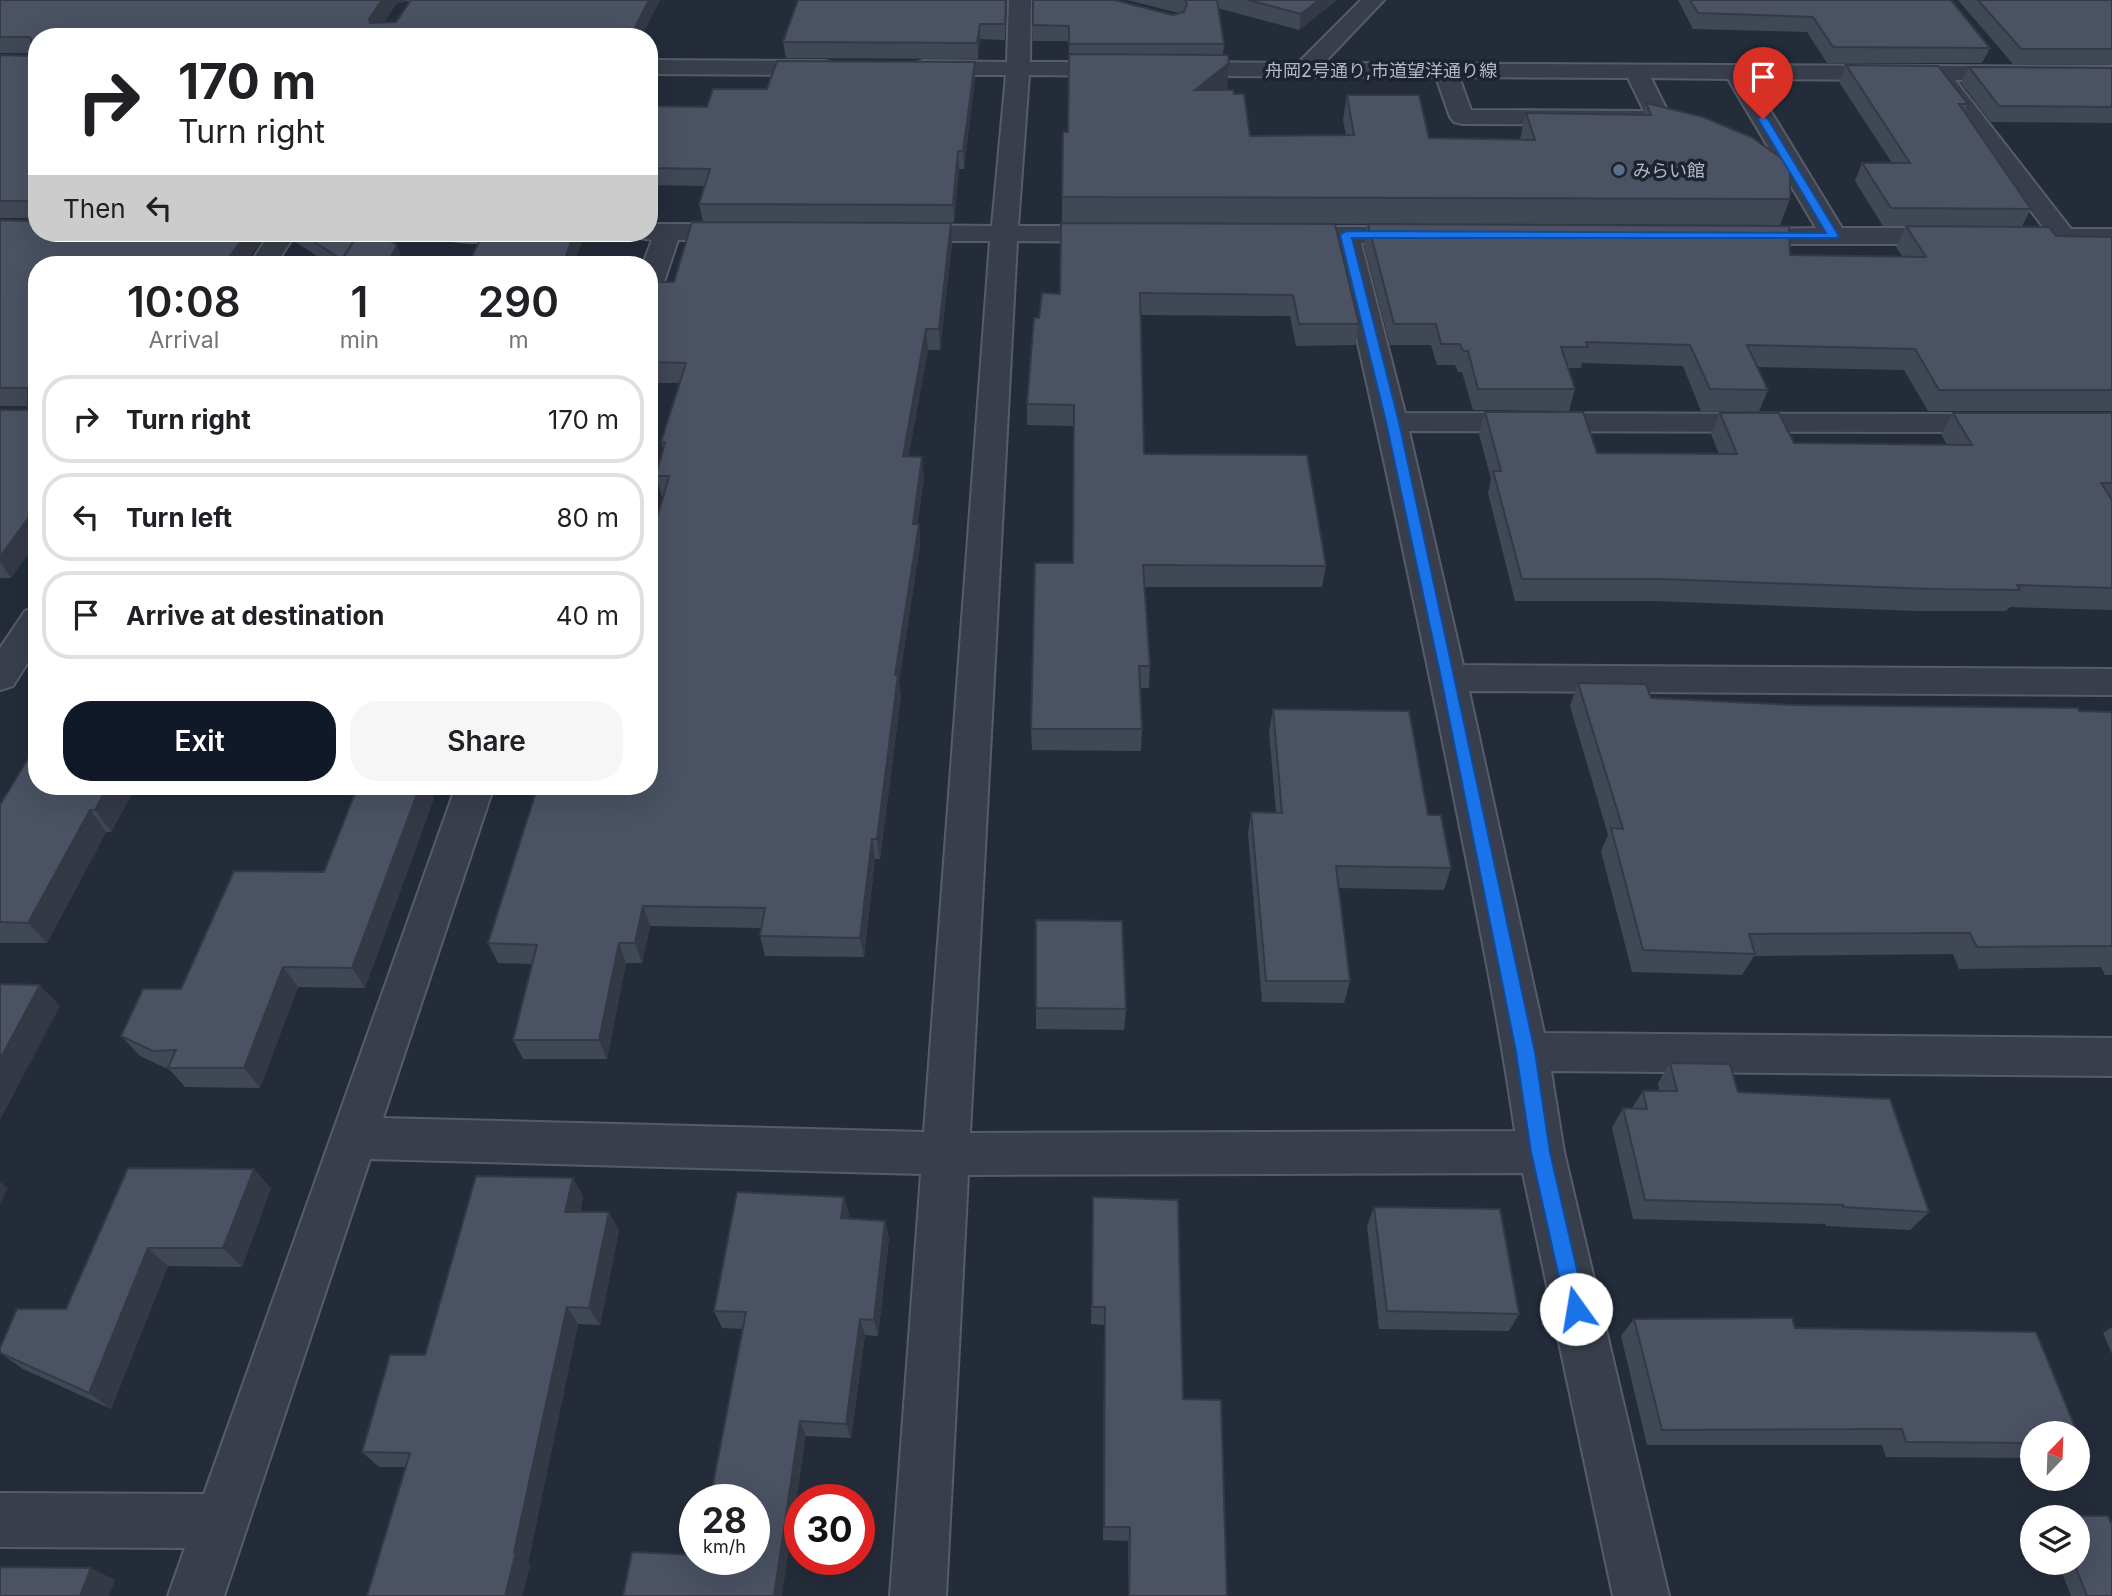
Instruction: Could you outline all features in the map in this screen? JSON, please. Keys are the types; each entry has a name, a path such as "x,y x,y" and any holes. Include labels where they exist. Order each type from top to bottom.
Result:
{"street":[{"path":"918,1596 1004,234 1018,68 1020,0"},
{"path":"1305,69 1362,2"},
{"path":"1988,52 2006,73"},
{"path":"658,67 841,68"},
{"name":"舟岡2号通り,市道望洋通り線","path":"895,68 2112,74"},
{"path":"1445,70 1462,117 1660,118 1636,71"},
{"path":"1735,72 1833,236"},
{"path":"1938,73 2064,237"},
{"path":"659,232 762,232"},
{"path":"870,233 1141,234"},
{"path":"1264,234 1444,235"},
{"path":"1346,235 1392,422 1448,678 1525,1052 1541,1152 1641,1596"},
{"path":"1708,236 2112,237"},
{"path":"1392,422 2029,423"},
{"path":"0,677 19,637"},
{"path":"1448,678 2112,682"},
{"path":"196,1596 472,795"},
{"path":"1525,1052 2112,1057"},
{"path":"352,1138 945,1154 1541,1152"},
{"path":"0,1520 222,1521"}],"building":[{"path":"0,0 382,0 369,19 370,23 396,22 411,0 649,0 635,28 28,28 28,37 0,37"},
{"path":"798,0 1006,0 1005,24 980,24 977,43 783,42"},
{"path":"1033,0 1114,0 1173,15 1184,12 1187,4 1185,0 1217,0 1224,44 1069,44 1069,26 1033,25"},
{"path":"1248,0 1319,0 1301,14"},
{"path":"1690,0 1951,0 1990,48 1833,47 1813,17 1698,13"},
{"path":"1978,0 2112,0 2112,49 2021,49"},
{"path":"1069,54 1228,55 1229,63 1195,90 1233,90 1234,94 1244,94 1250,136 1354,135 1347,95 1419,95 1429,138 1535,140 1526,113 1651,115 1646,103 1703,117 1751,137 1790,164 1790,199 1062,197 1063,132 1068,132"},
{"path":"0,55 28,56 28,201 0,201"},
{"path":"777,61 975,62 963,151 958,151 953,205 699,204 710,169 658,168 658,106 707,107 713,89 767,89"},
{"path":"1846,65 1938,66 1968,104 1959,104 2031,209 1891,208 1862,163 1910,163"},
{"path":"1969,67 2112,68 2112,107 1999,106"},
{"path":"0,220 27,221 28,242 240,242 230,256 28,256 28,388 0,388"},
{"path":"692,222 951,223 939,329 926,329 903,456 922,457 913,524 919,524 895,675 898,675 877,839 872,839 860,938 760,936 765,908 643,906 635,943 619,943 599,1040 513,1040 537,945 488,943 535,795 658,795 658,515 669,476 658,476 658,468 665,442 661,442 686,363 658,362 658,282 674,282"},
{"path":"1061,223 1335,224 1359,324 1299,324 1293,295 1140,293 1144,454 1307,455 1326,566 1143,565 1150,666 1139,666 1142,729 1031,729 1035,563 1073,563 1074,405 1027,404 1034,318 1039,318 1042,293 1060,294"},
{"path":"1368,224 1789,226 1790,255 1926,257 1906,226 2049,227 2056,236 2112,237 2112,390 1939,390 1915,349 1747,345 1768,390 1710,389 1690,345 1586,342 1588,347 1561,347 1575,389 1478,389 1468,351 1463,351 1460,344 1441,344 1436,324 1394,324"},
{"path":"315,242 353,242 345,256 336,256"},
{"path":"353,242 392,242 397,245 391,256 344,256"},
{"path":"479,242 571,242 566,256 472,256"},
{"path":"0,410 28,410 28,518 0,557"},
{"path":"1485,412 1583,412 1597,453 1737,454 1720,413 1779,413 1794,443 1972,445 1953,413 2112,413 2112,483 2101,483 2112,500 2112,588 2017,585 2020,590 1931,589 1661,579 1522,579 1493,471 1501,471"},
{"path":"1578,683 1646,684 1651,698 1795,705 2078,708 2079,711 2112,712 2112,946 1977,947 1970,933 1749,934 1755,954 1643,950 1611,828 1623,829"},
{"path":"1273,709 1409,711 1428,815 1441,815 1451,868 1336,866 1350,981 1266,981 1251,812 1282,813"},
{"path":"28,759 28,795 103,795 95,810 90,810 28,923 0,922 0,805"},
{"path":"354,795 417,795 352,968 283,967 244,1068 168,1068 176,1050 153,1051 121,1036 143,989 181,989 234,871 324,872"},
{"path":"1036,920 1122,921 1126,1009 1036,1008"},
{"path":"0,984 40,985 0,1059"},
{"path":"1670,1063 1730,1064 1738,1092 1890,1099 1929,1212 1843,1205 1645,1200 1623,1108 1647,1109 1643,1091 1677,1091"},
{"path":"128,1168 254,1169 223,1248 148,1248 89,1393 0,1353 0,1348 17,1309 66,1309"},
{"path":"476,1176 573,1178 565,1212 609,1212 589,1308 567,1307 505,1596 367,1596 410,1453 362,1452 390,1355 425,1355"},
{"path":"737,1192 844,1197 841,1218 885,1221 874,1320 860,1319 846,1424 800,1421 791,1484 784,1484 784,1529 774,1596 623,1596 632,1552 679,1554 679,1575 770,1575 770,1484 713,1484 746,1312 714,1311"},
{"path":"1093,1197 1178,1200 1183,1399 1221,1400 1227,1596 1129,1596 1130,1527 1104,1527 1105,1307 1092,1307"},
{"path":"1374,1207 1500,1209 1519,1314 1387,1311"},
{"path":"1792,1318 1795,1328 2036,1332 2073,1421 2020,1421 2020,1443 1906,1442 1902,1429 1662,1430 1634,1319"},
{"path":"2090,1516 2108,1516 2112,1525 2112,1596 2087,1596 2079,1575 2090,1575"},
{"path":"0,1567 91,1568 80,1596 0,1596"}],"place":[{"name":"みらい館","path":"1619,170"}],"route":[{"path":"1576,1309 1541,1152 1525,1052 1448,678 1392,422 1346,235 1833,236 1763,119"}]}
